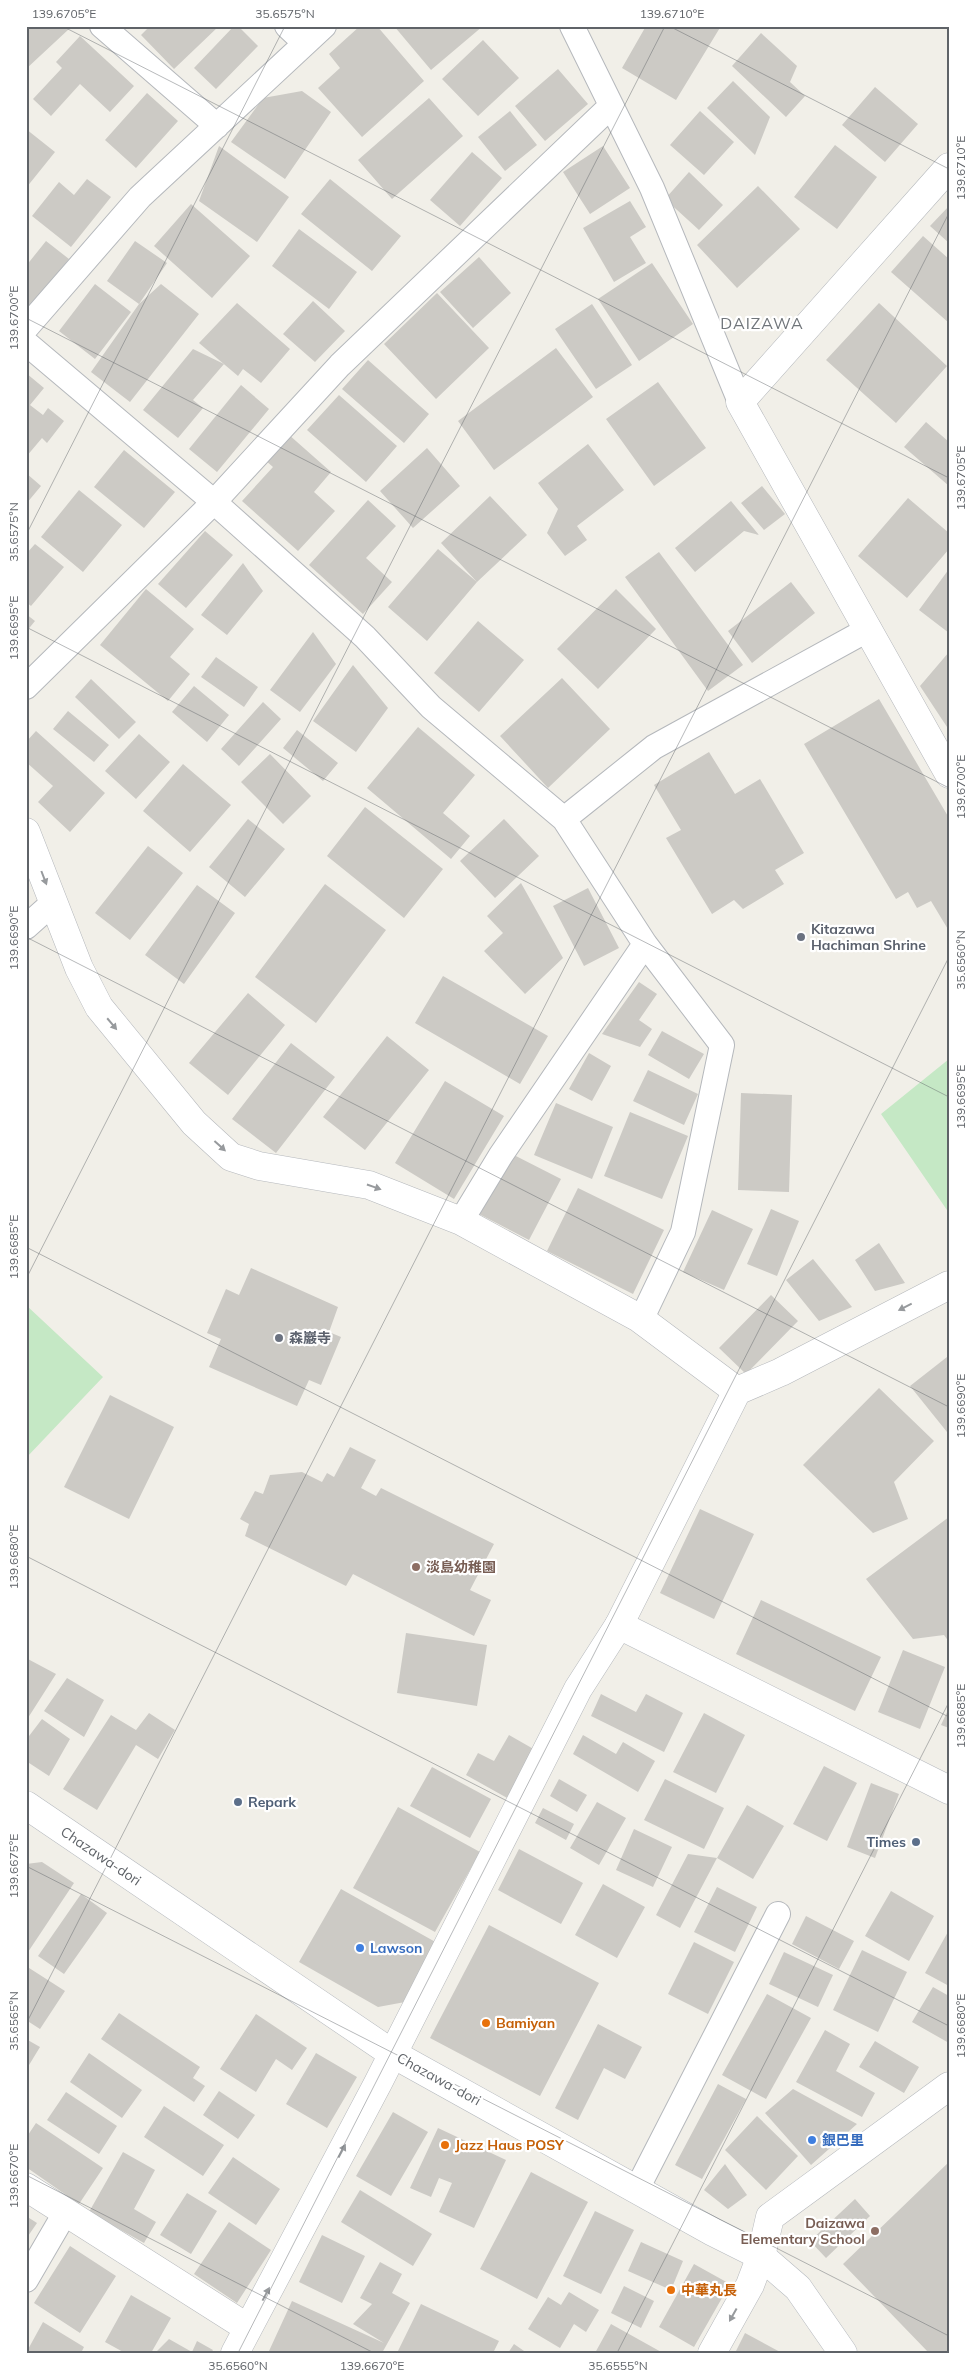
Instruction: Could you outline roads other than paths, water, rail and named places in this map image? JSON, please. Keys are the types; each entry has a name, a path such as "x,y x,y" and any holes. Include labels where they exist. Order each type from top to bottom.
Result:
{"street":[{"path":"949,167 740,402 870,629 949,774"},
{"path":"26,832 79,968 99,1007 194,1123 231,1157 259,1166 368,1185 461,1220 641,1320 737,1391"},
{"path":"235,2353 393,2054 578,1689 619,1625 737,1391 781,1372 949,1285"},
{"path":"619,1625 949,1790"},
{"name":"Chazawa-dori","path":"26,1805 393,2054 761,2256 798,2288 844,2353"},
{"path":"712,2353 750,2285 761,2256 770,2217 949,2086"},
{"path":"26,2187 248,2328"}],"lane":[{"path":"102,26 217,126"},
{"path":"286,26 305,43"},
{"path":"26,328 140,197 324,26"},
{"path":"572,26 652,188 740,402"},
{"path":"26,687 214,502 340,365 611,106"},
{"path":"26,343 214,502 365,637 431,708 564,819 645,944 722,1045 683,1232 641,1320"},
{"path":"564,819 654,747 870,629"},
{"path":"26,927 54,902"},
{"path":"461,1220 501,1156 645,944"},
{"path":"637,2189 778,1914"},
{"path":"26,2280 65,2213"}],"place":[{"name":"Kitazawa Hachiman Shrine","path":"801,937"},
{"name":"森巖寺","path":"279,1338"},
{"name":"淡島幼稚園","path":"416,1567"},
{"name":"Repark","path":"238,1802"},
{"name":"Times","path":"916,1842"},
{"name":"Lawson","path":"360,1948"},
{"name":"Bamiyan","path":"486,2023"},
{"name":"銀巴里","path":"812,2140"},
{"name":"Jazz Haus POSY","path":"445,2145"},
{"name":"Daizawa Elementary School","path":"875,2231"},
{"name":"中華丸長","path":"671,2290"}],"district":[{"name":"DAIZAWA","path":"762,323"}]}
